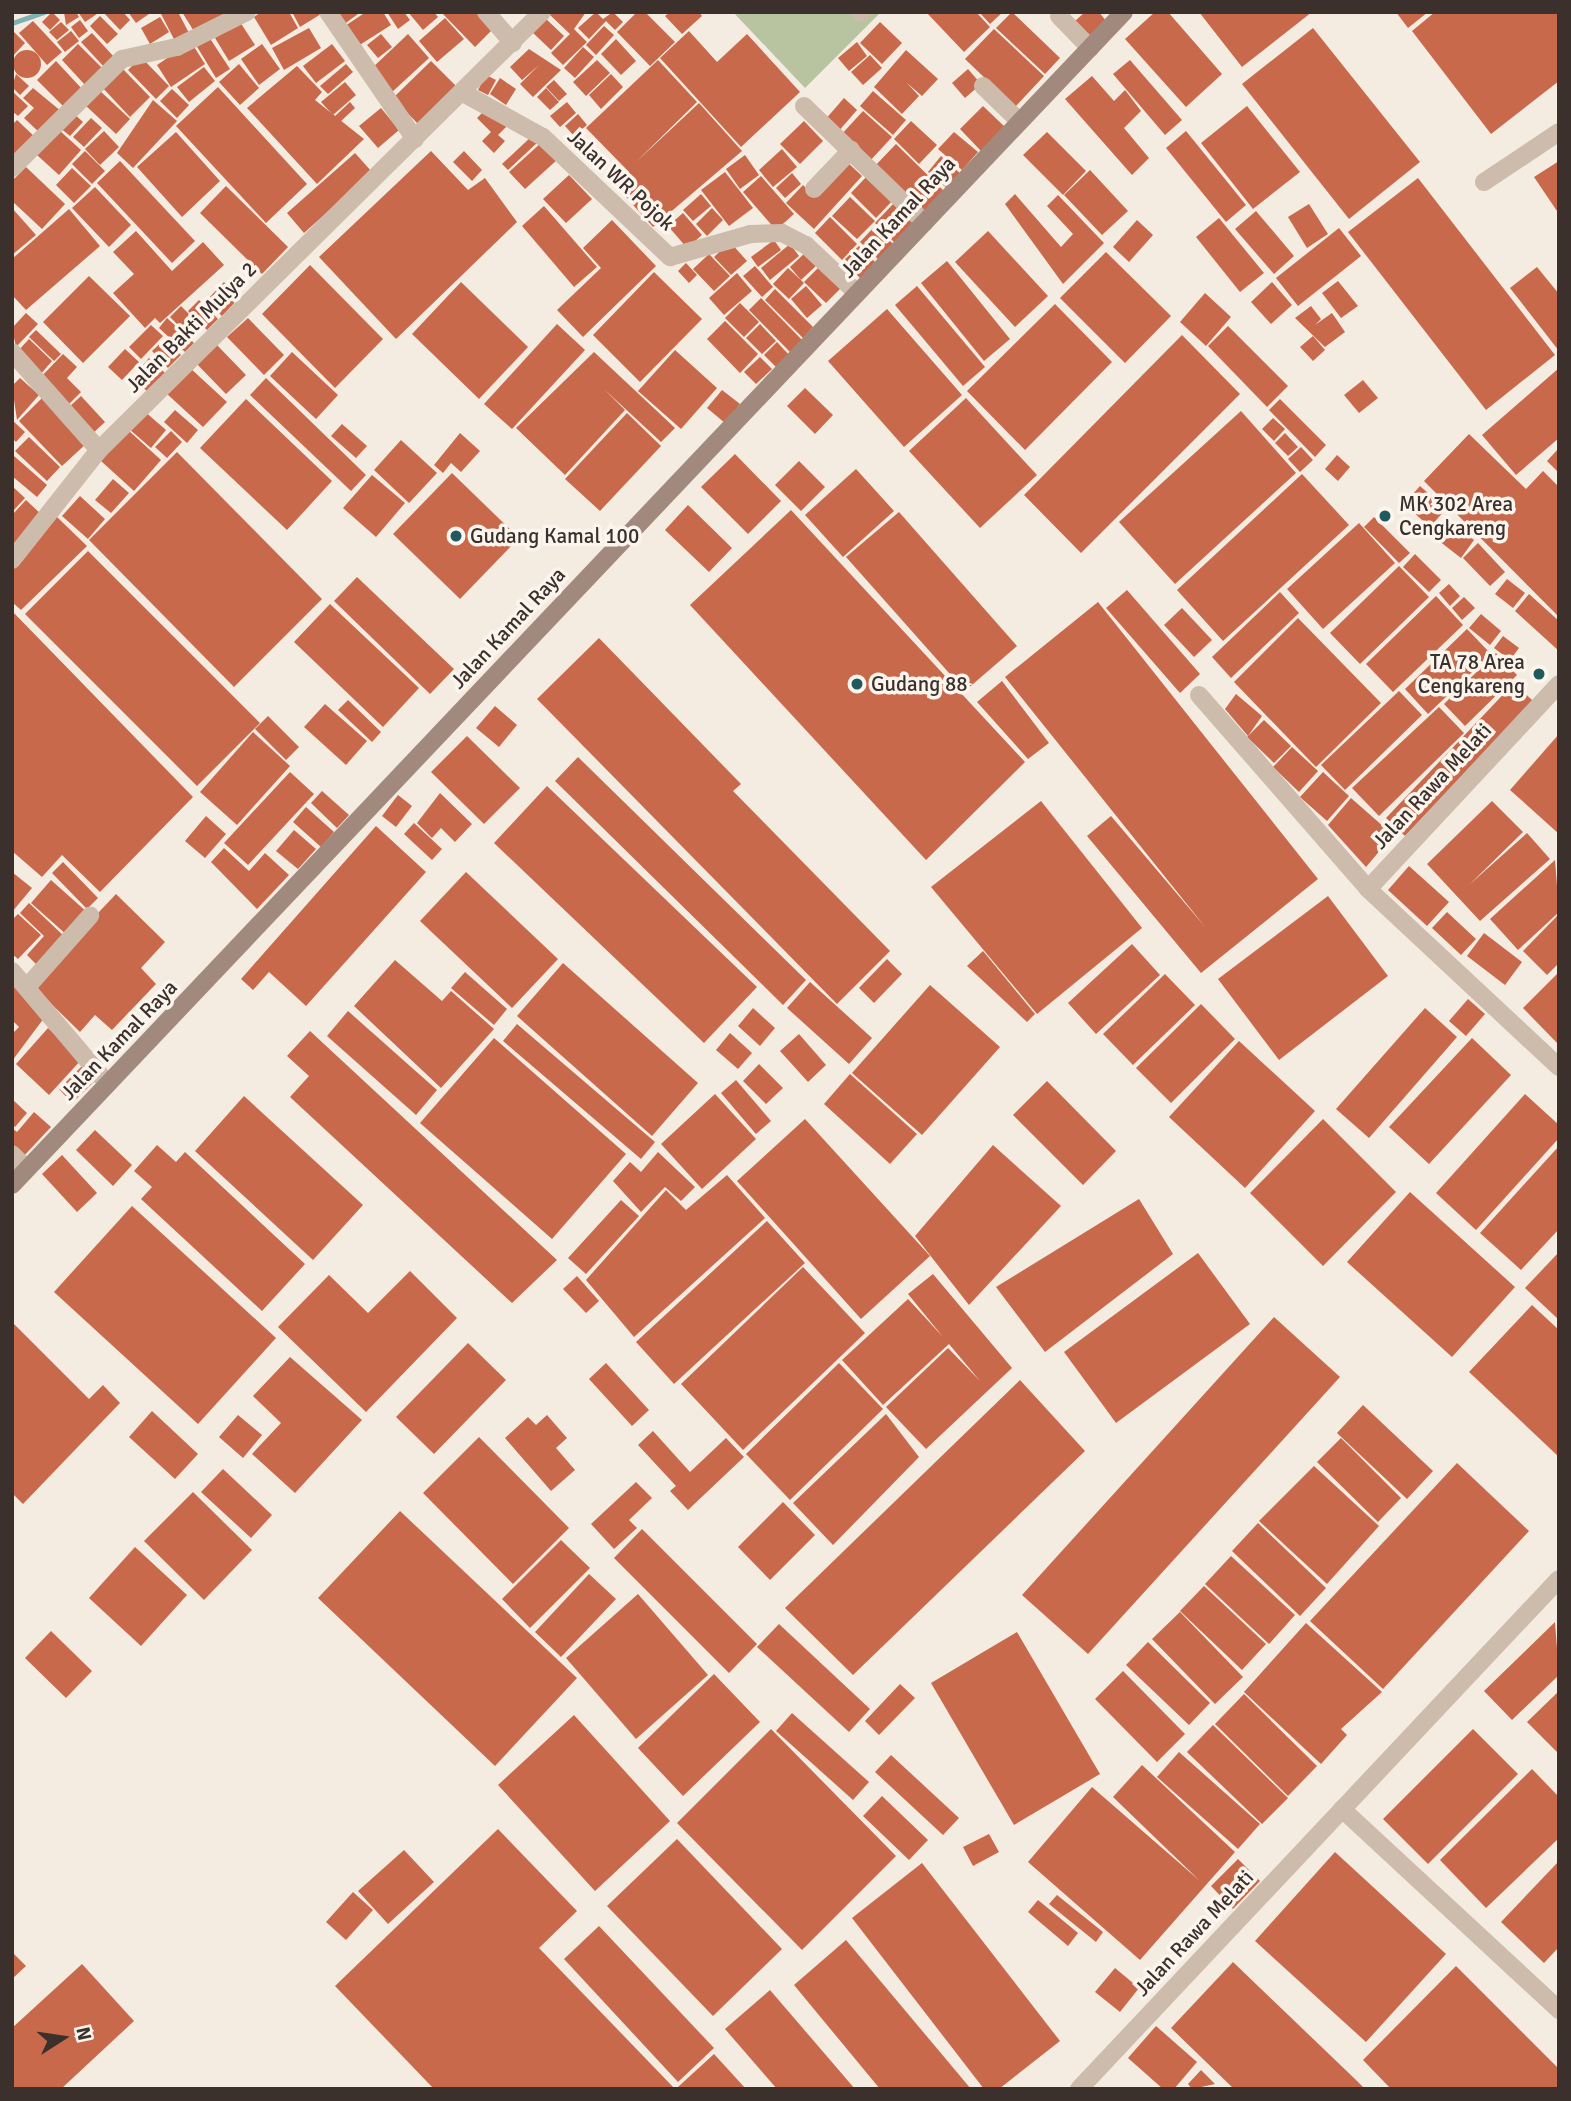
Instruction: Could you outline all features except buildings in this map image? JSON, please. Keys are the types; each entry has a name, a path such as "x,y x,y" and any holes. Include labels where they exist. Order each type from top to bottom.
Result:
{"main road":[{"name":"Jalan Kamal Raya","path":"12,1185 1124,12"}],"street":[{"path":"12,168 122,59 177,47 247,12"},
{"path":"328,12 415,139"},
{"path":"486,12 513,43"},
{"name":"Jalan Bakti Mulya 2","path":"12,560 99,450 415,139 465,94 542,12"},
{"path":"1059,16 1090,48"},
{"path":"983,86 1019,121"},
{"name":"Jalan WR Pojok","path":"465,94 543,137 670,257 751,234 782,233 806,245 857,293"},
{"path":"804,106 925,223"},
{"path":"1484,182 1559,132"},
{"path":"814,189 851,150"},
{"path":"12,352 99,450"},
{"name":"Jalan Rawa Melati","path":"1368,889 1559,684"},
{"path":"1199,695 1368,889 1559,1067"},
{"path":"28,986 90,916"},
{"path":"12,971 28,986 108,1084"},
{"path":"12,1154 27,1168"},
{"name":"Jalan Rawa Melati","path":"1079,2089 1559,1579"},
{"path":"1342,1809 1559,2010"}],"green space":[{"path":"733,12 881,12 805,88"}],"waterway":[{"path":"12,23 44,12"}],"place":[{"name":"MK 302 Area Cengkareng","path":"1385,516"},
{"name":"Gudang Kamal 100","path":"456,536"},
{"name":"TA 78 Area Cengkareng","path":"1539,674"},
{"name":"Gudang 88","path":"857,684"}]}
